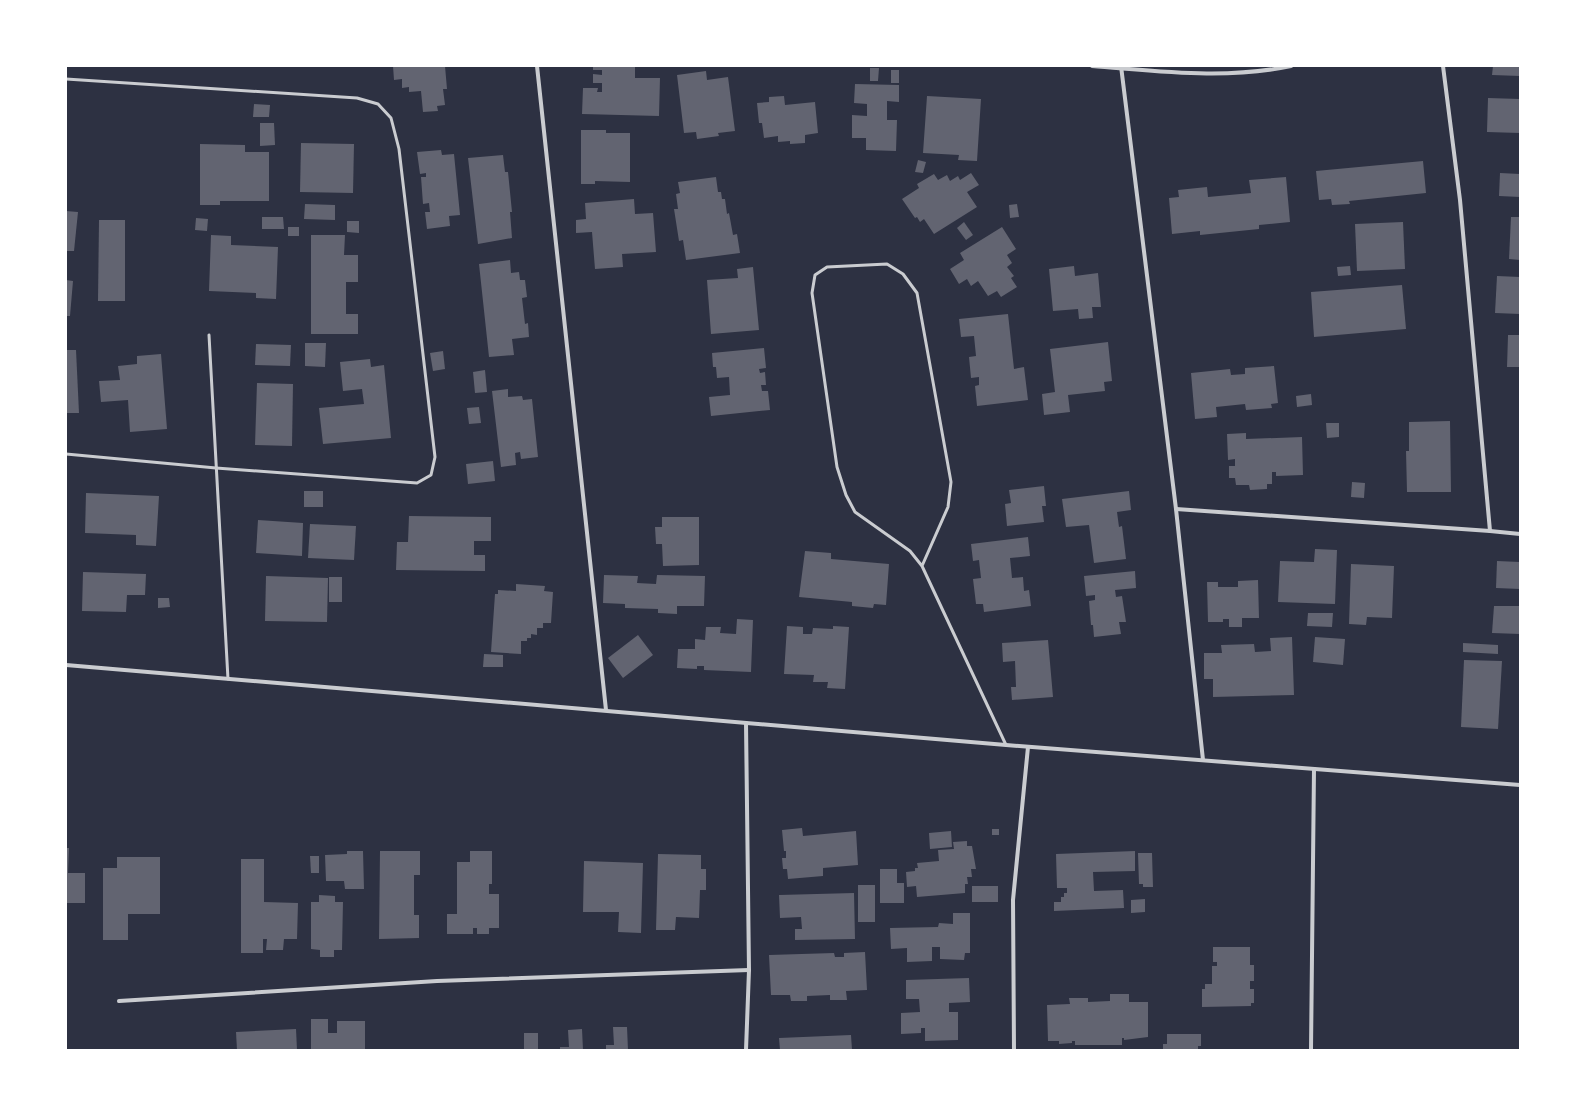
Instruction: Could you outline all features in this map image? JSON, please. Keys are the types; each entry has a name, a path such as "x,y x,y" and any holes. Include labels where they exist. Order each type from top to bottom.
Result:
{"street":[{"path":"537,66 606,710"},
{"path":"1092,66 1121,67 1171,74 1214,75 1263,72 1291,66"},
{"path":"1443,66 1460,200 1490,530"},
{"path":"1121,67 1176,509 1203,760"},
{"path":"1176,509 1490,530 1520,534"},
{"path":"66,665 1028,747 1520,785"},
{"path":"746,723 749,970 746,1050"},
{"path":"1014,1050 1013,900 1028,747"},
{"path":"1311,1050 1314,770"},
{"path":"119,1001 437,981 749,970"}],"lane":[{"path":"66,79 357,98 378,104 391,118 399,149 435,457 431,475 417,483 216,468 66,454"},
{"path":"922,566 948,507 951,482 917,293 903,274 887,264 827,268 814,275 812,293 837,467 846,495 855,512 910,551 922,566 1006,745"},
{"path":"209,335 228,679"}],"building":[{"path":"393,66 445,66 447,89 443,89 445,105 437,106 438,111 423,112 421,91 409,92 409,87 402,88 402,79 394,80"},
{"path":"593,66 635,66 635,78 660,78 659,116 582,114 583,88 598,88 597,92 602,92 602,83 593,83 593,74 602,75 602,70 593,70"},
{"path":"1493,66 1520,66 1520,76 1492,75"},
{"path":"870,68 879,68 878,81 870,81"},
{"path":"891,70 899,70 899,83 891,83"},
{"path":"706,71 707,80 728,77 735,131 718,133 719,136 697,139 696,132 684,133 677,75"},
{"path":"855,84 899,85 899,102 887,101 887,120 897,120 896,151 866,150 866,138 852,138 852,115 867,116 867,104 854,103"},
{"path":"784,96 785,105 815,102 818,133 805,135 805,143 790,144 790,141 778,142 778,136 764,138 762,123 759,123 757,103 769,102 769,97"},
{"path":"927,96 981,99 977,161 958,160 959,155 923,153"},
{"path":"1488,98 1520,99 1520,133 1487,132"},
{"path":"254,104 270,105 269,117 253,117"},
{"path":"260,123 274,123 275,145 260,146"},
{"path":"581,130 606,130 606,133 630,133 630,182 595,181 595,184 581,184"},
{"path":"301,143 354,144 353,193 300,192"},
{"path":"200,144 245,145 245,152 269,152 269,201 220,201 220,205 200,205"},
{"path":"441,150 442,155 454,154 460,215 449,216 450,226 427,229 425,212 430,212 429,203 423,204 421,177 426,177 426,173 420,174 417,152"},
{"path":"503,155 505,172 508,172 512,212 510,212 512,238 478,244 468,158"},
{"path":"918,160 926,162 923,173 915,172"},
{"path":"1423,161 1426,193 1349,201 1350,204 1332,205 1331,199 1319,200 1316,171"},
{"path":"971,173 979,185 967,192 977,207 934,234 924,219 920,222 917,217 915,218 902,199 919,188 917,184 934,174 938,180 947,175 950,181 958,176 960,180"},
{"path":"1500,173 1520,174 1520,197 1499,196"},
{"path":"716,177 718,192 721,192 722,199 725,199 727,214 729,213 733,235 737,234 740,253 686,260 683,240 679,241 674,209 678,209 676,194 680,193 678,182"},
{"path":"1286,177 1290,222 1259,225 1259,229 1200,235 1200,231 1172,234 1169,198 1179,197 1178,190 1207,187 1208,197 1251,193 1249,180"},
{"path":"634,199 635,214 653,213 656,252 622,254 623,267 595,269 592,232 576,233 576,220 586,219 585,203"},
{"path":"305,204 335,205 335,220 304,219"},
{"path":"1017,204 1019,217 1010,218 1009,205"},
{"path":"66,211 78,212 74,251 66,251"},
{"path":"262,217 283,217 284,229 262,229"},
{"path":"1511,217 1520,217 1520,260 1509,259"},
{"path":"196,218 208,219 207,231 195,230"},
{"path":"99,220 125,220 125,301 98,301"},
{"path":"347,221 359,221 359,233 347,232"},
{"path":"964,222 973,235 966,240 957,228"},
{"path":"1403,222 1405,269 1357,271 1355,224"},
{"path":"288,227 299,227 299,236 288,236"},
{"path":"1002,227 1016,249 1007,255 1012,263 1007,267 1014,276 1011,278 1017,287 1001,297 997,291 988,296 978,281 971,286 967,279 959,284 950,269 964,260 960,253"},
{"path":"211,235 231,236 231,245 278,247 276,299 256,298 256,293 209,291"},
{"path":"311,235 345,235 344,255 358,255 358,282 346,282 346,314 358,314 358,334 311,334"},
{"path":"510,260 511,273 519,272 520,280 525,280 527,297 522,298 525,324 528,323 529,337 512,339 514,355 489,357 479,264"},
{"path":"1074,266 1075,276 1098,273 1101,307 1092,307 1093,318 1079,319 1078,309 1053,311 1049,269"},
{"path":"1350,266 1351,275 1338,276 1337,267"},
{"path":"753,267 759,330 711,334 707,280 738,278 737,269"},
{"path":"1497,276 1520,277 1520,314 1495,313"},
{"path":"66,280 73,281 70,316 66,316"},
{"path":"1402,285 1406,329 1314,337 1311,292"},
{"path":"1008,314 1014,369 1024,367 1028,400 977,406 975,386 979,385 979,377 971,378 969,357 976,356 974,336 961,337 959,319"},
{"path":"1508,335 1520,335 1520,367 1507,367"},
{"path":"1108,342 1112,381 1104,382 1105,391 1068,395 1070,412 1044,415 1042,394 1055,392 1050,349"},
{"path":"305,343 326,343 325,367 305,366"},
{"path":"256,344 291,345 290,366 255,365"},
{"path":"764,348 766,368 759,369 760,373 765,372 766,385 761,385 762,391 768,391 770,410 711,416 709,397 730,395 729,377 717,378 716,367 713,367 712,353"},
{"path":"66,350 76,350 79,413 66,413"},
{"path":"443,351 445,369 433,371 430,353"},
{"path":"161,354 167,429 130,432 128,400 101,402 99,381 120,380 118,366 137,364 137,356"},
{"path":"370,359 371,367 384,365 391,438 323,444 319,408 364,404 362,389 343,391 340,362"},
{"path":"1274,366 1278,403 1271,404 1272,408 1246,410 1245,404 1216,407 1217,417 1195,419 1191,373 1230,369 1231,375 1245,374 1245,368"},
{"path":"485,370 487,392 475,393 473,372"},
{"path":"257,383 293,384 292,446 255,445"},
{"path":"508,389 508,397 522,396 523,400 532,399 538,457 521,459 520,452 515,453 516,465 501,467 492,391"},
{"path":"1311,394 1312,405 1297,407 1296,396"},
{"path":"479,407 481,423 469,424 467,408"},
{"path":"1450,421 1451,492 1407,492 1406,451 1409,451 1409,422"},
{"path":"1326,423 1339,423 1339,437 1327,438"},
{"path":"1246,433 1246,439 1302,437 1303,475 1276,476 1276,472 1272,472 1272,484 1267,484 1267,489 1250,490 1249,485 1236,485 1235,478 1229,478 1229,466 1235,466 1235,459 1228,460 1227,434"},
{"path":"493,461 495,481 468,484 466,464"},
{"path":"1352,482 1365,483 1364,498 1351,497"},
{"path":"1044,486 1046,506 1042,506 1044,522 1007,526 1005,504 1011,503 1009,490"},
{"path":"304,491 323,491 323,507 304,507"},
{"path":"1129,491 1131,510 1117,512 1119,527 1122,526 1126,559 1094,563 1089,525 1066,527 1062,499"},
{"path":"86,493 159,496 156,546 136,545 136,535 85,533"},
{"path":"409,516 491,517 491,541 474,541 474,555 485,555 485,571 396,570 397,542 408,542"},
{"path":"662,517 699,517 699,565 663,566 662,544 656,544 655,527 662,527"},
{"path":"258,520 303,523 302,556 256,553"},
{"path":"310,524 356,526 354,560 308,558"},
{"path":"1028,537 1030,556 1010,558 1012,578 1023,577 1024,591 1029,590 1031,606 984,612 983,604 976,604 973,579 981,578 979,560 973,561 971,544"},
{"path":"1315,549 1337,550 1335,604 1278,602 1280,561 1314,562"},
{"path":"805,551 831,553 831,559 889,564 886,605 874,604 873,608 852,606 852,602 799,597"},
{"path":"1497,561 1520,562 1520,589 1496,588"},
{"path":"1351,564 1394,566 1392,618 1367,617 1366,625 1349,624"},
{"path":"1135,571 1136,588 1115,590 1116,597 1122,596 1126,622 1119,622 1121,634 1094,637 1093,625 1091,625 1089,601 1095,600 1095,595 1086,596 1084,576"},
{"path":"83,572 146,574 145,595 127,595 126,612 82,611"},
{"path":"604,575 638,576 637,583 656,584 657,575 705,576 704,606 677,606 677,614 658,613 658,609 625,608 625,604 603,603"},
{"path":"266,576 328,578 327,622 265,621"},
{"path":"329,577 342,577 342,602 329,602"},
{"path":"1258,580 1259,618 1242,618 1242,627 1229,627 1229,619 1223,619 1223,622 1208,622 1207,582 1218,582 1218,587 1238,587 1238,581"},
{"path":"516,584 545,586 544,591 553,592 551,623 543,623 543,628 537,628 537,635 531,634 531,638 527,638 527,641 521,641 521,654 491,652 495,594 498,594 498,590 516,591"},
{"path":"158,598 169,598 170,607 158,608"},
{"path":"1494,606 1520,606 1520,634 1492,633"},
{"path":"1308,613 1333,613 1332,627 1307,626"},
{"path":"737,619 753,620 751,672 704,670 704,666 697,666 697,669 677,668 678,649 695,649 695,639 705,640 706,627 721,627 720,633 736,634"},
{"path":"787,626 803,627 803,634 812,634 813,628 833,629 833,626 849,627 845,689 827,688 828,682 813,682 814,675 784,674"},
{"path":"638,635 653,655 623,678 608,658"},
{"path":"1292,637 1294,695 1213,697 1213,679 1204,679 1204,653 1222,653 1221,645 1254,644 1255,652 1271,651 1270,638"},
{"path":"1315,637 1345,639 1343,665 1313,662"},
{"path":"1048,640 1053,697 1012,700 1011,687 1016,687 1015,661 1003,662 1002,643"},
{"path":"1463,643 1498,645 1498,654 1463,652"},
{"path":"484,654 503,655 503,667 483,667"},
{"path":"1464,660 1502,661 1498,729 1461,727"},
{"path":"802,828 803,836 856,831 858,865 823,868 823,876 788,879 787,869 783,869 782,858 786,858 786,851 784,851 782,830"},
{"path":"992,829 999,829 999,835 992,835"},
{"path":"951,831 952,847 930,849 929,833"},
{"path":"967,841 967,846 972,846 976,869 971,869 972,877 967,877 968,884 965,884 965,893 917,897 916,886 907,887 906,872 915,871 915,868 918,868 917,863 939,861 938,850 954,849 953,842"},
{"path":"66,848 69,848 68,873 85,873 85,903 66,903"},
{"path":"347,851 363,851 364,889 345,889 344,881 326,881 325,855 347,854"},
{"path":"380,851 420,851 420,875 414,875 414,915 419,915 419,938 379,939"},
{"path":"470,851 492,851 492,884 489,884 489,894 499,894 499,928 489,928 489,934 477,934 477,928 473,928 473,934 447,934 447,914 457,914 457,862 470,862"},
{"path":"1135,851 1135,871 1093,872 1094,891 1123,890 1124,908 1054,911 1054,902 1061,902 1061,897 1064,897 1064,893 1067,893 1067,888 1057,888 1056,854"},
{"path":"1138,853 1152,853 1153,887 1143,887 1143,884 1139,884"},
{"path":"658,854 701,855 701,869 706,869 706,890 700,890 699,918 676,917 675,930 656,930"},
{"path":"310,856 319,856 319,873 311,873"},
{"path":"117,857 160,857 160,914 128,914 128,940 103,940 103,868 117,868"},
{"path":"241,859 264,859 264,902 298,903 297,939 284,939 283,950 266,950 267,939 263,939 263,953 241,953"},
{"path":"584,861 643,863 641,933 618,932 619,912 583,912"},
{"path":"880,869 897,869 897,883 904,883 904,903 880,903"},
{"path":"858,885 875,885 875,922 858,922"},
{"path":"972,886 998,886 998,902 972,902"},
{"path":"854,893 855,939 795,940 795,929 802,929 801,917 780,918 779,895"},
{"path":"319,895 335,896 335,902 343,902 342,950 334,950 334,957 320,957 320,950 311,949 311,902 319,902"},
{"path":"1145,899 1145,912 1131,913 1131,900"},
{"path":"953,913 970,913 970,953 965,953 964,960 940,959 940,947 932,947 932,961 907,962 907,948 891,949 890,928 938,927 939,923 953,924"},
{"path":"1213,947 1250,947 1250,965 1254,965 1254,981 1250,981 1250,989 1254,989 1254,1003 1251,1003 1251,1006 1202,1007 1202,989 1205,989 1205,984 1212,984 1212,966 1217,966 1217,962 1213,962"},
{"path":"865,952 867,990 846,991 847,1000 830,1000 830,995 807,996 807,1001 791,1001 790,995 771,995 769,955 834,953 835,957 844,957 844,953"},
{"path":"969,978 970,1002 949,1003 949,1012 958,1012 958,1040 925,1041 925,1028 921,1028 921,1033 901,1034 901,1013 920,1012 919,999 906,999 906,980"},
{"path":"1110,994 1129,994 1129,1002 1148,1002 1148,1037 1124,1040 1124,1038 1122,1038 1122,1045 1075,1045 1075,1041 1072,1041 1072,1043 1059,1044 1059,1041 1048,1041 1047,1005 1070,1004 1069,998 1088,998 1088,1002 1110,1001"},
{"path":"311,1019 328,1019 328,1033 337,1033 337,1021 365,1021 365,1050 311,1050"},
{"path":"613,1027 627,1027 628,1050 606,1050 606,1045 614,1045"},
{"path":"296,1029 297,1050 237,1050 236,1032"},
{"path":"582,1029 583,1050 560,1050 560,1047 569,1047 568,1030"},
{"path":"524,1033 538,1033 538,1050 524,1050"},
{"path":"1167,1034 1201,1034 1201,1046 1198,1046 1198,1050 1163,1050 1163,1044 1167,1044"},
{"path":"851,1035 852,1050 780,1050 779,1038"}]}
